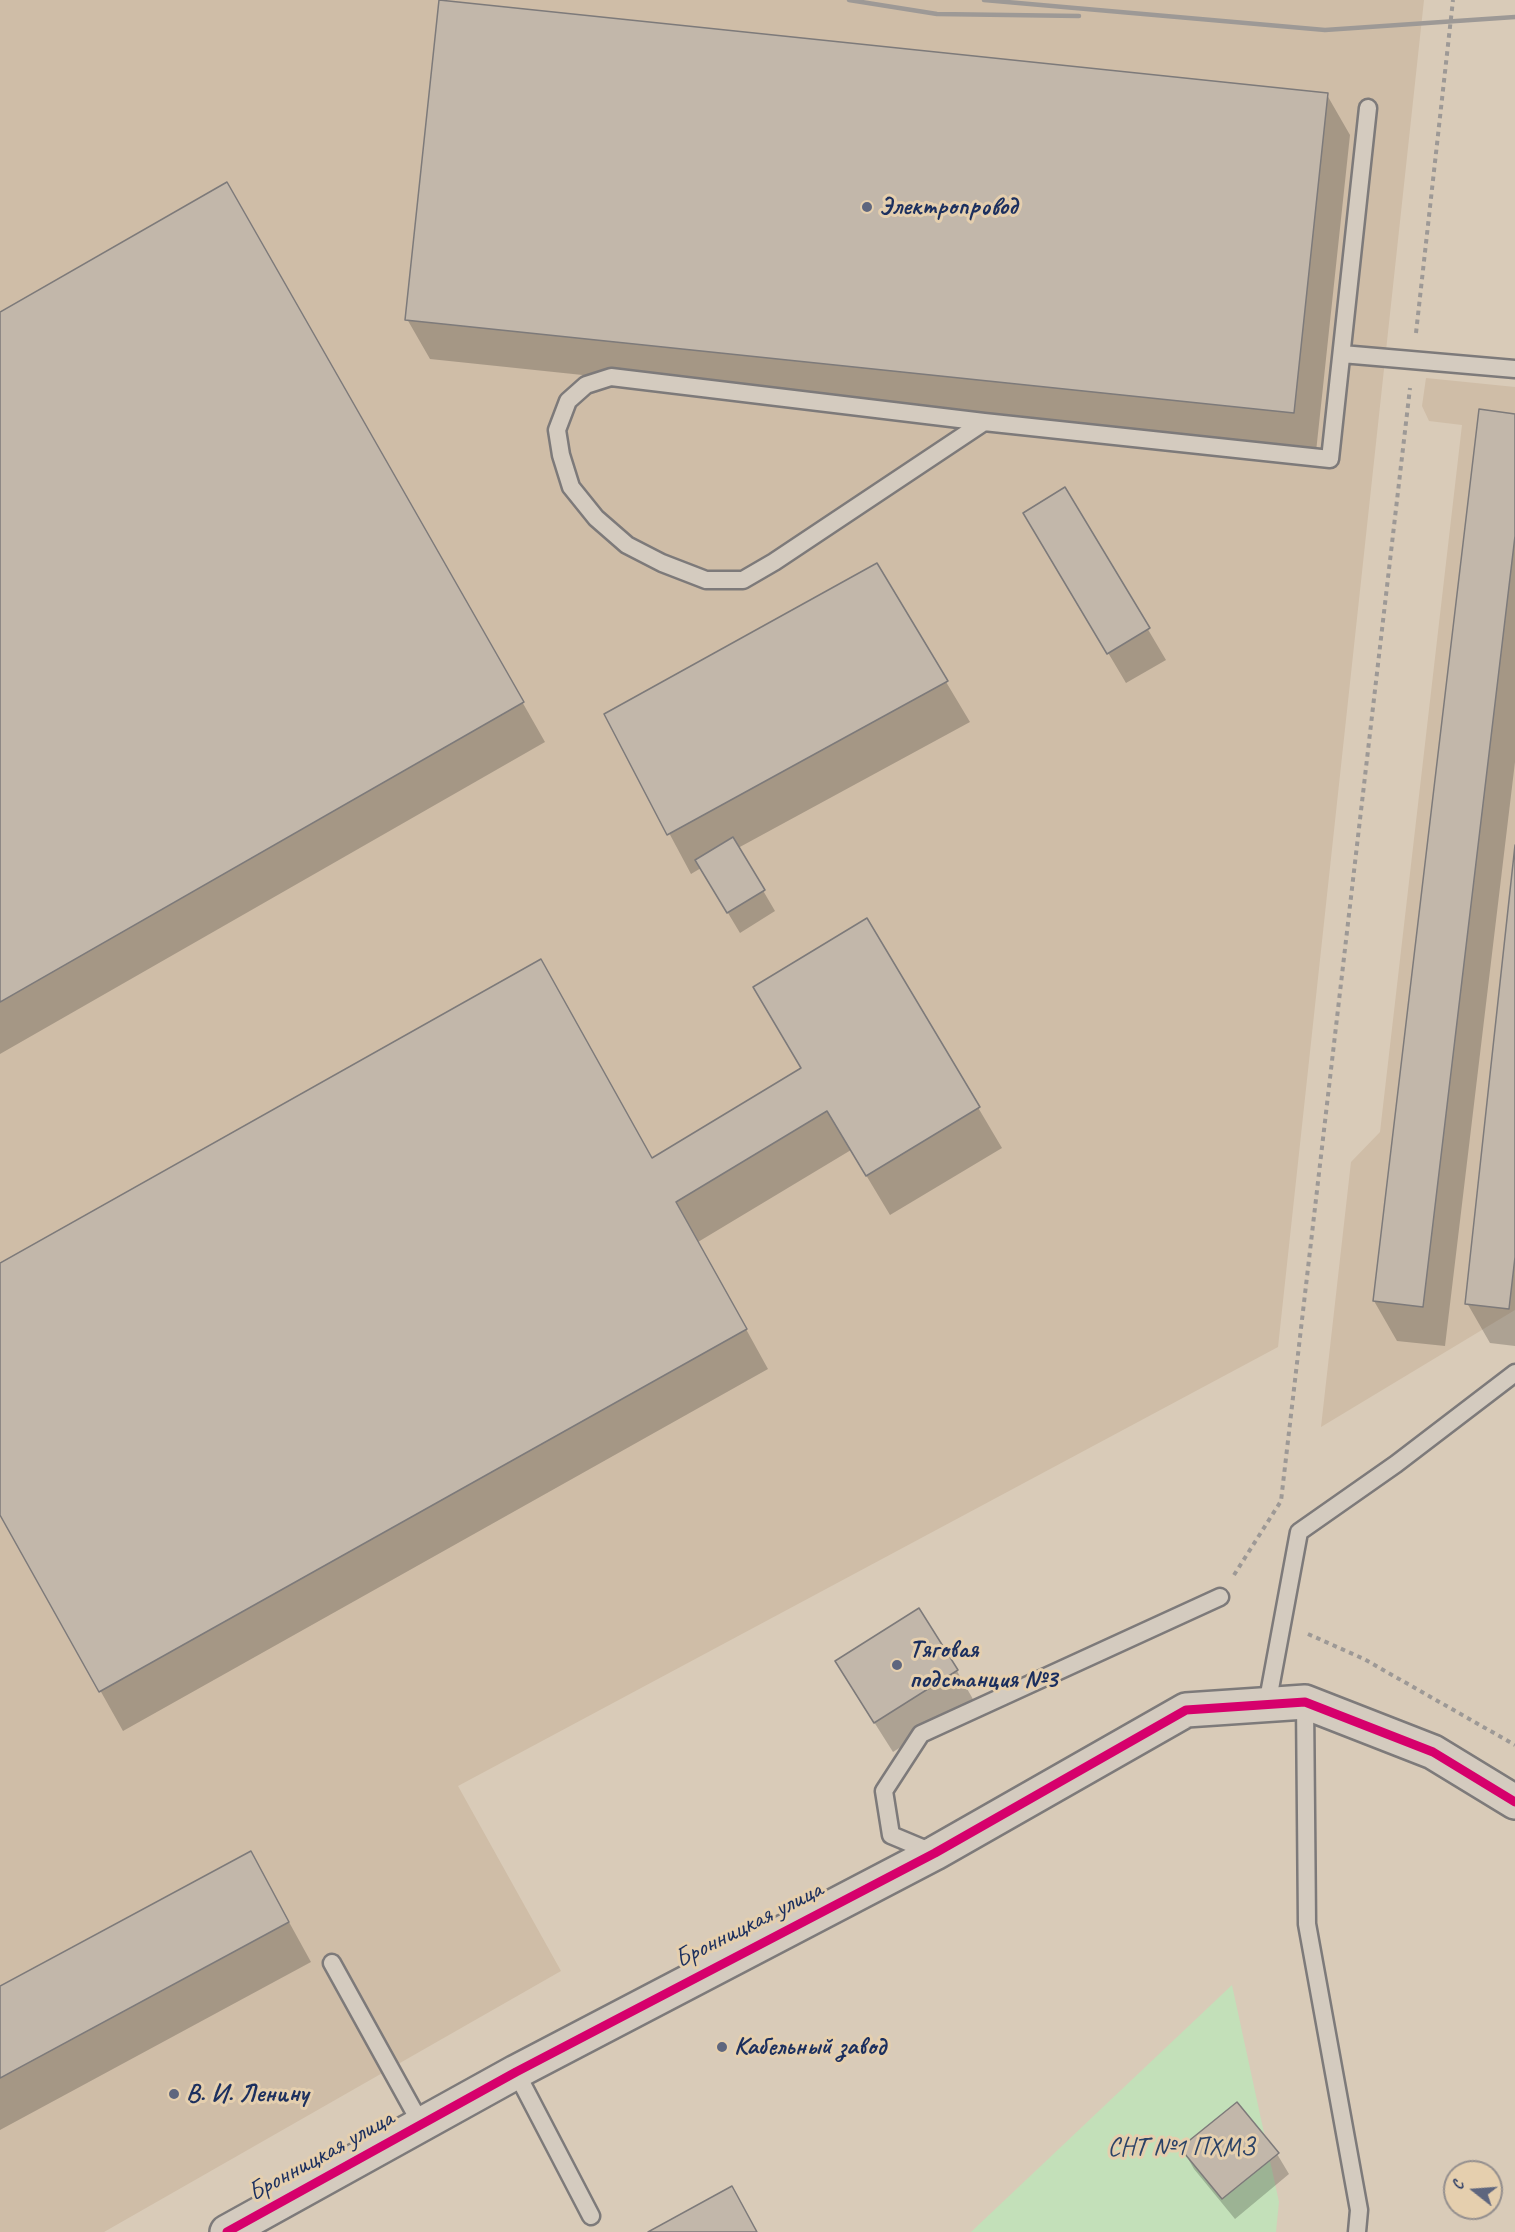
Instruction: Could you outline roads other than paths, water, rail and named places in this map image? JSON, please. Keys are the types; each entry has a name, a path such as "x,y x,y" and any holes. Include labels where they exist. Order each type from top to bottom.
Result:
{"street":[{"name":"Бронницкая улица","path":"226,2232 516,2072 934,1853 1186,1710 1305,1702"},
{"path":"1305,1702 1433,1752 1515,1802"}],"lane":[{"path":"984,422 774,562 743,580 706,580 662,563 627,545 596,518 572,487 561,454 557,430 568,400 586,385 611,377 984,422 1330,459 1368,108"},
{"path":"1342,354 1515,369"},
{"path":"1267,1705 1299,1532 1396,1464 1515,1373"},
{"path":"934,1853 891,1835 884,1791 921,1734 1220,1598"},
{"path":"1305,1702 1307,1924 1359,2210 1357,2232"},
{"path":"332,1963 421,2124"},
{"path":"516,2072 591,2216"}],"railway":[{"path":"849,0 937,14 1079,16"},
{"path":"984,0 1325,30 1515,17"}],"place":[{"name":"Электропровод","path":"867,207"},
{"name":"Тяговая подстанция №3","path":"897,1665"},
{"name":"Кабельный завод","path":"722,2047"},
{"name":"В. И. Ленину","path":"174,2094"}],"park label":[{"name":"СНТ №1 ПХМЗ","path":"1181,2148"}]}
